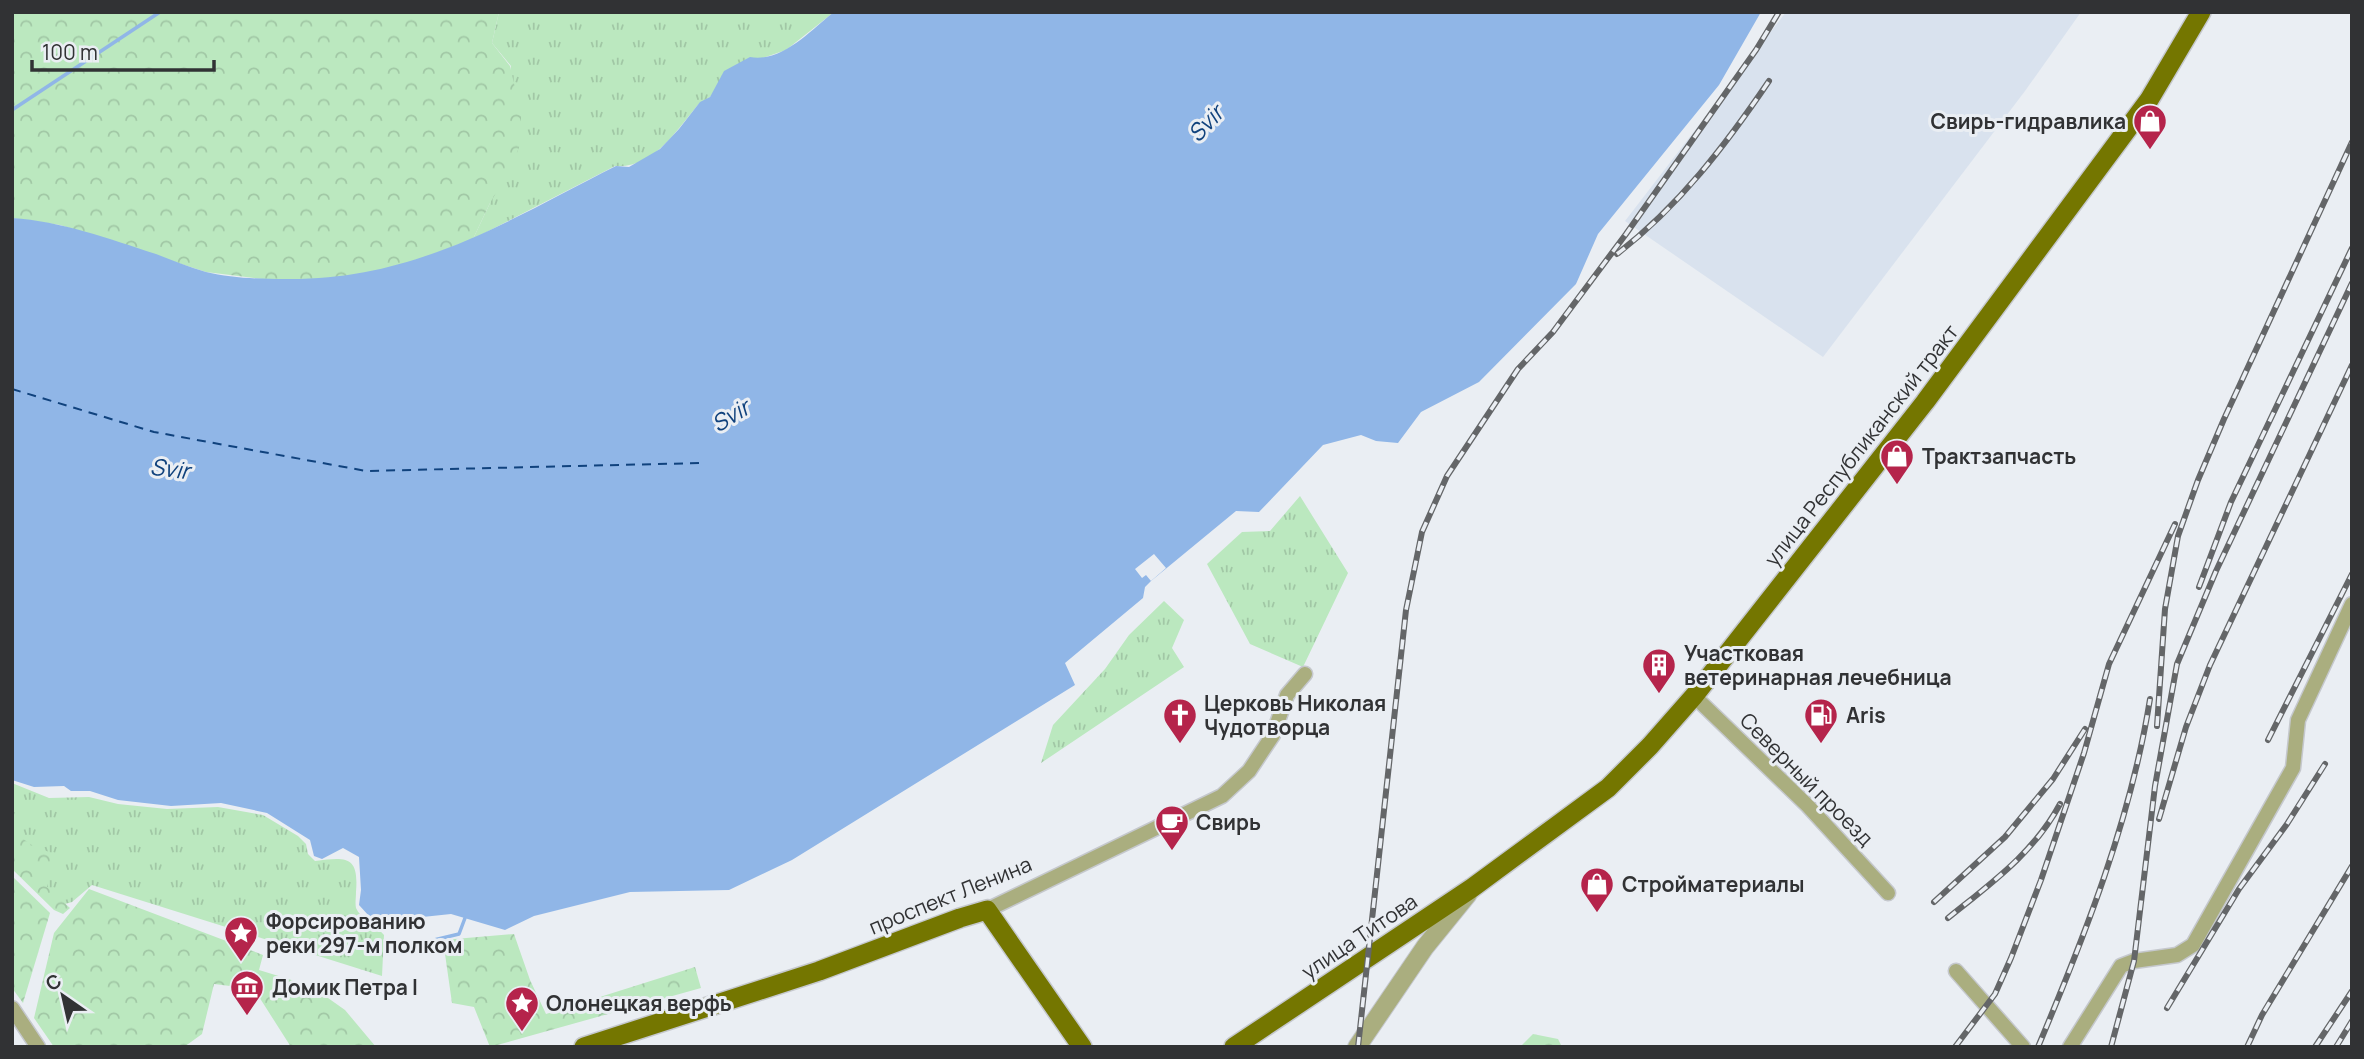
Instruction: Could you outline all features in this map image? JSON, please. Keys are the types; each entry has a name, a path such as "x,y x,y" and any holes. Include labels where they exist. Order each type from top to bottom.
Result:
{"main road":[{"name":"улица Республиканский тракт","path":"1508,862 1608,788 1694,696 1925,402 2149,100 2201,12"},
{"name":"улица Титова","path":"1234,1047 1508,862"},
{"name":"проспект Ленина","path":"584,1047 806,976 987,910"},
{"path":"987,910 1082,1047"}],"street":[{"path":"2070,1047 2121,967 2134,961 2177,955 2193,945 2293,768 2298,720 2352,604"},
{"name":"проспект Ленина","path":"987,910 1222,796 1249,771 1273,736 1287,695 1305,674"},
{"name":"Северный проезд","path":"1694,696 1808,806 1888,893"},
{"path":"1357,1047 1425,947 1472,888"},
{"path":"1956,971 2023,1047"},
{"path":"12,1008 38,1047"}],"shaded area":[{"path":"1786,12 2081,12 2025,91 1823,357 1625,221"}],"green space":[{"path":"12,12 499,12 492,43 510,66 521,114 521,142 511,168 473,239 418,260 367,274 319,280 262,279 206,272 60,225 12,218"},
{"path":"499,12 834,12 786,50 725,71 711,96 699,104 672,137 652,155 629,165 615,166 473,239 490,203 511,66 492,43"},
{"path":"1300,496 1348,573 1303,667 1250,644 1207,564 1242,532 1270,531"},
{"path":"1164,601 1184,620 1172,648 1184,667 1041,763 1053,725 1105,669 1129,635"},
{"path":"12,783 49,798 89,797 118,804 167,809 218,807 263,815 298,836 306,844 308,854 315,861 335,859 353,865 356,908 384,935 382,976 92,885 72,902 65,904 53,898 12,848"},
{"path":"12,831 36,848 50,852 56,869 48,873 47,887 70,908 63,914 54,910 12,869"},
{"path":"12,876 50,913 23,1003 12,988"},
{"path":"89,889 263,955 259,970 311,986 345,1010 376,1047 291,1047 254,989 214,984 202,1034 184,1047 54,1047 34,1018 54,933"},
{"path":"514,934 530,980 546,1014 695,967 701,988 490,1047 474,1007 452,1003 443,940"},
{"path":"1533,1034 1558,1039 1562,1047 1520,1047"}],"water":[{"name":"Svir","path":"834,12 1761,12 1719,85 1598,234 1576,284 1479,382 1421,412 1398,443 1376,441 1361,435 1323,445 1259,512 1236,511 1151,581 1145,587 1143,598 1065,663 1075,685 792,860 729,890 630,892 534,916 505,930 451,914 413,918 369,916 359,905 359,857 343,848 322,859 314,856 310,840 267,813 221,803 171,806 118,800 90,791 71,791 64,786 34,787 12,780 12,218 85,232 225,276 284,279 331,277 375,270 417,259 457,244 536,208 616,166 629,167 660,149 700,102 710,97 724,71 750,57 762,58 785,50"}],"pier":[{"path":"1154,554 1166,568 1151,581 1146,575 1142,578 1135,569"}],"waterway":[{"path":"12,110 160,12"},
{"path":"409,946 459,934 465,918"}],"ferry route":[{"path":"12,389 154,432 366,471 701,463"}],"railway":[{"path":"1358,1047 1406,610 1422,532 1447,476 1518,369 1553,332 1626,234 1756,50 1779,12"},
{"path":"1617,254 1661,216 1700,174 1769,81"},
{"path":"2157,726 2165,609 2178,536 2224,419 2352,142"},
{"path":"2199,587 2231,502 2352,248"},
{"path":"2111,1047 2134,961 2155,786 2177,664 2216,571 2352,283"},
{"path":"2159,819 2186,727 2210,665 2352,365"},
{"path":"1955,1047 1995,994 2011,958 2084,753 2109,664 2175,524"},
{"path":"2268,740 2352,574"},
{"path":"2038,1047 2073,962 2119,832 2142,744 2150,699"},
{"path":"1934,902 2005,837 2053,779 2085,729"},
{"path":"2167,1008 2239,889 2287,824 2325,764"},
{"path":"1948,918 2024,853 2060,804"},
{"path":"2247,1047 2262,1015 2352,866"},
{"path":"2315,1047 2352,991"},
{"path":"2336,1047 2352,1021"}],"place":[{"name":"Свирь-гидравлика","path":"2150,151"},
{"name":"Трактзапчасть","path":"1897,486"},
{"name":"Участковая ветеринарная лечебница","path":"1659,695"},
{"name":"Церковь Николая Чудотворца","path":"1180,745"},
{"name":"Aris","path":"1821,745"},
{"name":"Свирь","path":"1172,852"},
{"name":"Стройматериалы","path":"1597,914"},
{"name":"Форсированию реки 297-м полком","path":"241,963"},
{"name":"Домик Петра I","path":"247,1017"},
{"name":"Олонецкая верфь","path":"522,1033"}]}
